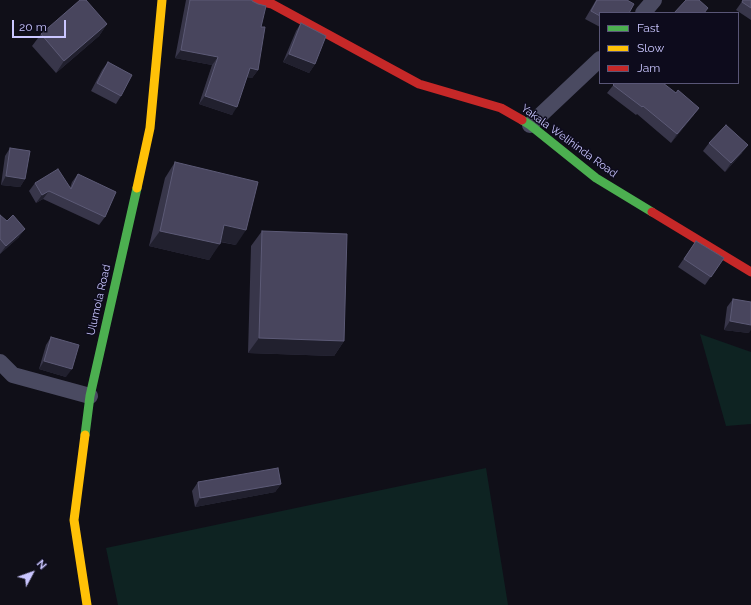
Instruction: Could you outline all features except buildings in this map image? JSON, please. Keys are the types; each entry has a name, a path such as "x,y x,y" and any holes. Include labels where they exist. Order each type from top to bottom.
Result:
{"street":[{"name":"Ulumola Road","path":"87,605 74,520 90,396 150,128 162,0"},
{"name":"Yakala Welihinda Road","path":"255,0 272,4 419,84 501,108 530,124 596,178 751,272"},
{"path":"644,12 654,0"},
{"path":"530,124 599,60"},
{"path":"0,362 13,375 90,396"}],"green space":[{"path":"700,334 751,352 751,424 726,426"},
{"path":"486,468 508,605 118,605 106,548"}],"traffic: fast":[{"path":"522,120 596,178 652,212"},
{"path":"85,435 90,396 137,188"}],"traffic: slow":[{"path":"137,188 150,128 162,0"},
{"path":"85,435 74,520 87,605"}],"traffic: jam":[{"path":"255,0 272,4 419,84 501,108 522,120"},
{"path":"652,212 751,272"}]}
